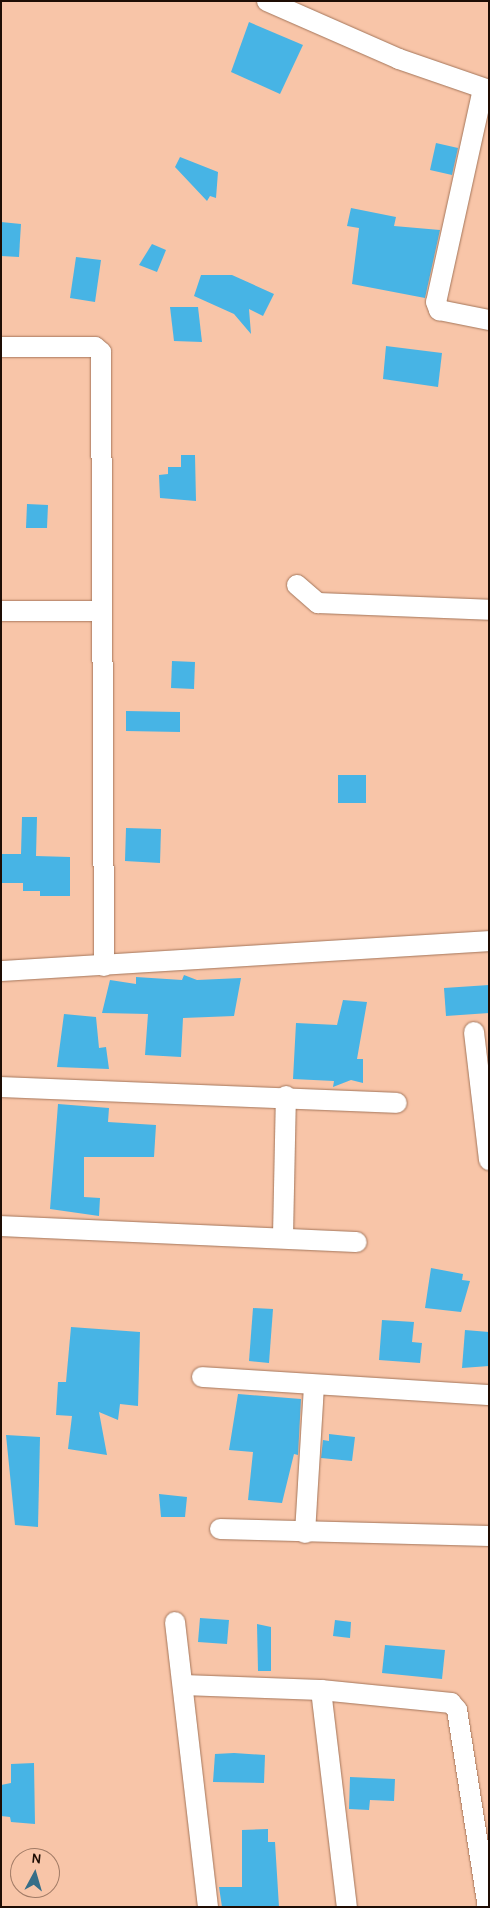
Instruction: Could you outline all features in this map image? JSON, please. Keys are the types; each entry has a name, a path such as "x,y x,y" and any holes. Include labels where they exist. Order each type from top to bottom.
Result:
{"street":[{"path":"267,1 399,59 486,89 436,302 439,310 489,320"},
{"path":"1,348 96,347 102,352 104,966"},
{"path":"297,585 318,603 489,610"},
{"path":"1,611 102,611"},
{"path":"1,971 489,941"},
{"path":"474,1032 485,1090 489,1160"},
{"path":"1,1087 286,1096 397,1103"},
{"path":"283,1236 286,1096"},
{"path":"1,1226 283,1236 357,1242"},
{"path":"202,1377 489,1395"},
{"path":"305,1533 314,1385"},
{"path":"220,1529 305,1533 489,1536"},
{"path":"175,1622 208,1907"},
{"path":"183,1685 321,1690 451,1704 457,1710 488,1907"},
{"path":"321,1690 347,1907"}],"building":[{"path":"249,22 303,45 280,94 231,72"},
{"path":"436,143 458,148 452,175 430,170"},
{"path":"180,157 218,172 216,198 210,196 207,201 175,167"},
{"path":"351,208 396,217 394,226 440,230 425,298 352,284 359,228 347,226"},
{"path":"1,222 21,224 19,257 1,256"},
{"path":"152,244 166,250 157,272 139,265"},
{"path":"76,257 101,260 95,302 70,298"},
{"path":"201,275 232,275 274,294 263,316 249,309 251,334 234,314 194,296"},
{"path":"170,307 198,307 202,342 174,341"},
{"path":"386,346 442,353 438,387 383,379"},
{"path":"181,455 195,455 196,501 160,498 159,475 168,474 168,467 181,467"},
{"path":"27,504 48,505 47,528 26,528"},
{"path":"172,661 195,662 194,689 171,688"},
{"path":"126,711 180,712 180,732 126,731"},
{"path":"338,775 366,775 366,803 338,803"},
{"path":"22,817 37,817 36,856 70,857 70,896 40,896 40,891 23,891 23,883 1,883 1,854 21,854"},
{"path":"126,828 161,829 160,863 125,861"},
{"path":"184,975 197,980 241,978 234,1016 183,1018 181,1057 145,1055 148,1014 102,1013 110,980 136,984 136,977 182,980"},
{"path":"489,985 489,1013 446,1016 444,988"},
{"path":"343,1000 367,1002 357,1059 363,1059 363,1083 351,1080 333,1087 334,1081 293,1079 296,1023 337,1025"},
{"path":"64,1014 96,1017 99,1048 106,1047 109,1069 57,1067"},
{"path":"58,1104 109,1108 108,1122 156,1125 154,1157 84,1157 84,1197 100,1198 99,1216 50,1209"},
{"path":"431,1268 463,1274 462,1280 470,1281 461,1312 425,1308"},
{"path":"253,1308 273,1309 269,1363 249,1361"},
{"path":"382,1320 414,1322 412,1342 422,1343 420,1363 379,1360"},
{"path":"71,1327 140,1332 138,1406 120,1404 118,1420 99,1412 107,1455 68,1449 72,1416 56,1415 58,1382 66,1382"},
{"path":"465,1330 489,1332 489,1366 462,1368"},
{"path":"238,1394 301,1399 298,1455 294,1454 282,1503 248,1500 253,1452 229,1450"},
{"path":"329,1434 355,1437 352,1461 321,1458 323,1440 329,1441"},
{"path":"6,1435 40,1437 38,1527 15,1525"},
{"path":"159,1494 187,1497 185,1517 161,1517"},
{"path":"200,1618 229,1620 227,1644 198,1642"},
{"path":"335,1620 351,1622 350,1638 333,1636"},
{"path":"257,1624 271,1627 271,1671 258,1671"},
{"path":"385,1645 445,1650 442,1679 382,1673"},
{"path":"215,1754 265,1755 264,1783 213,1782"},
{"path":"34,1763 35,1824 11,1822 10,1817 1,1816 1,1785 11,1783 11,1764"},
{"path":"350,1777 395,1779 394,1801 370,1800 369,1810 349,1809"},
{"path":"268,1829 268,1842 275,1842 279,1907 222,1907 219,1887 242,1887 242,1830"}]}
